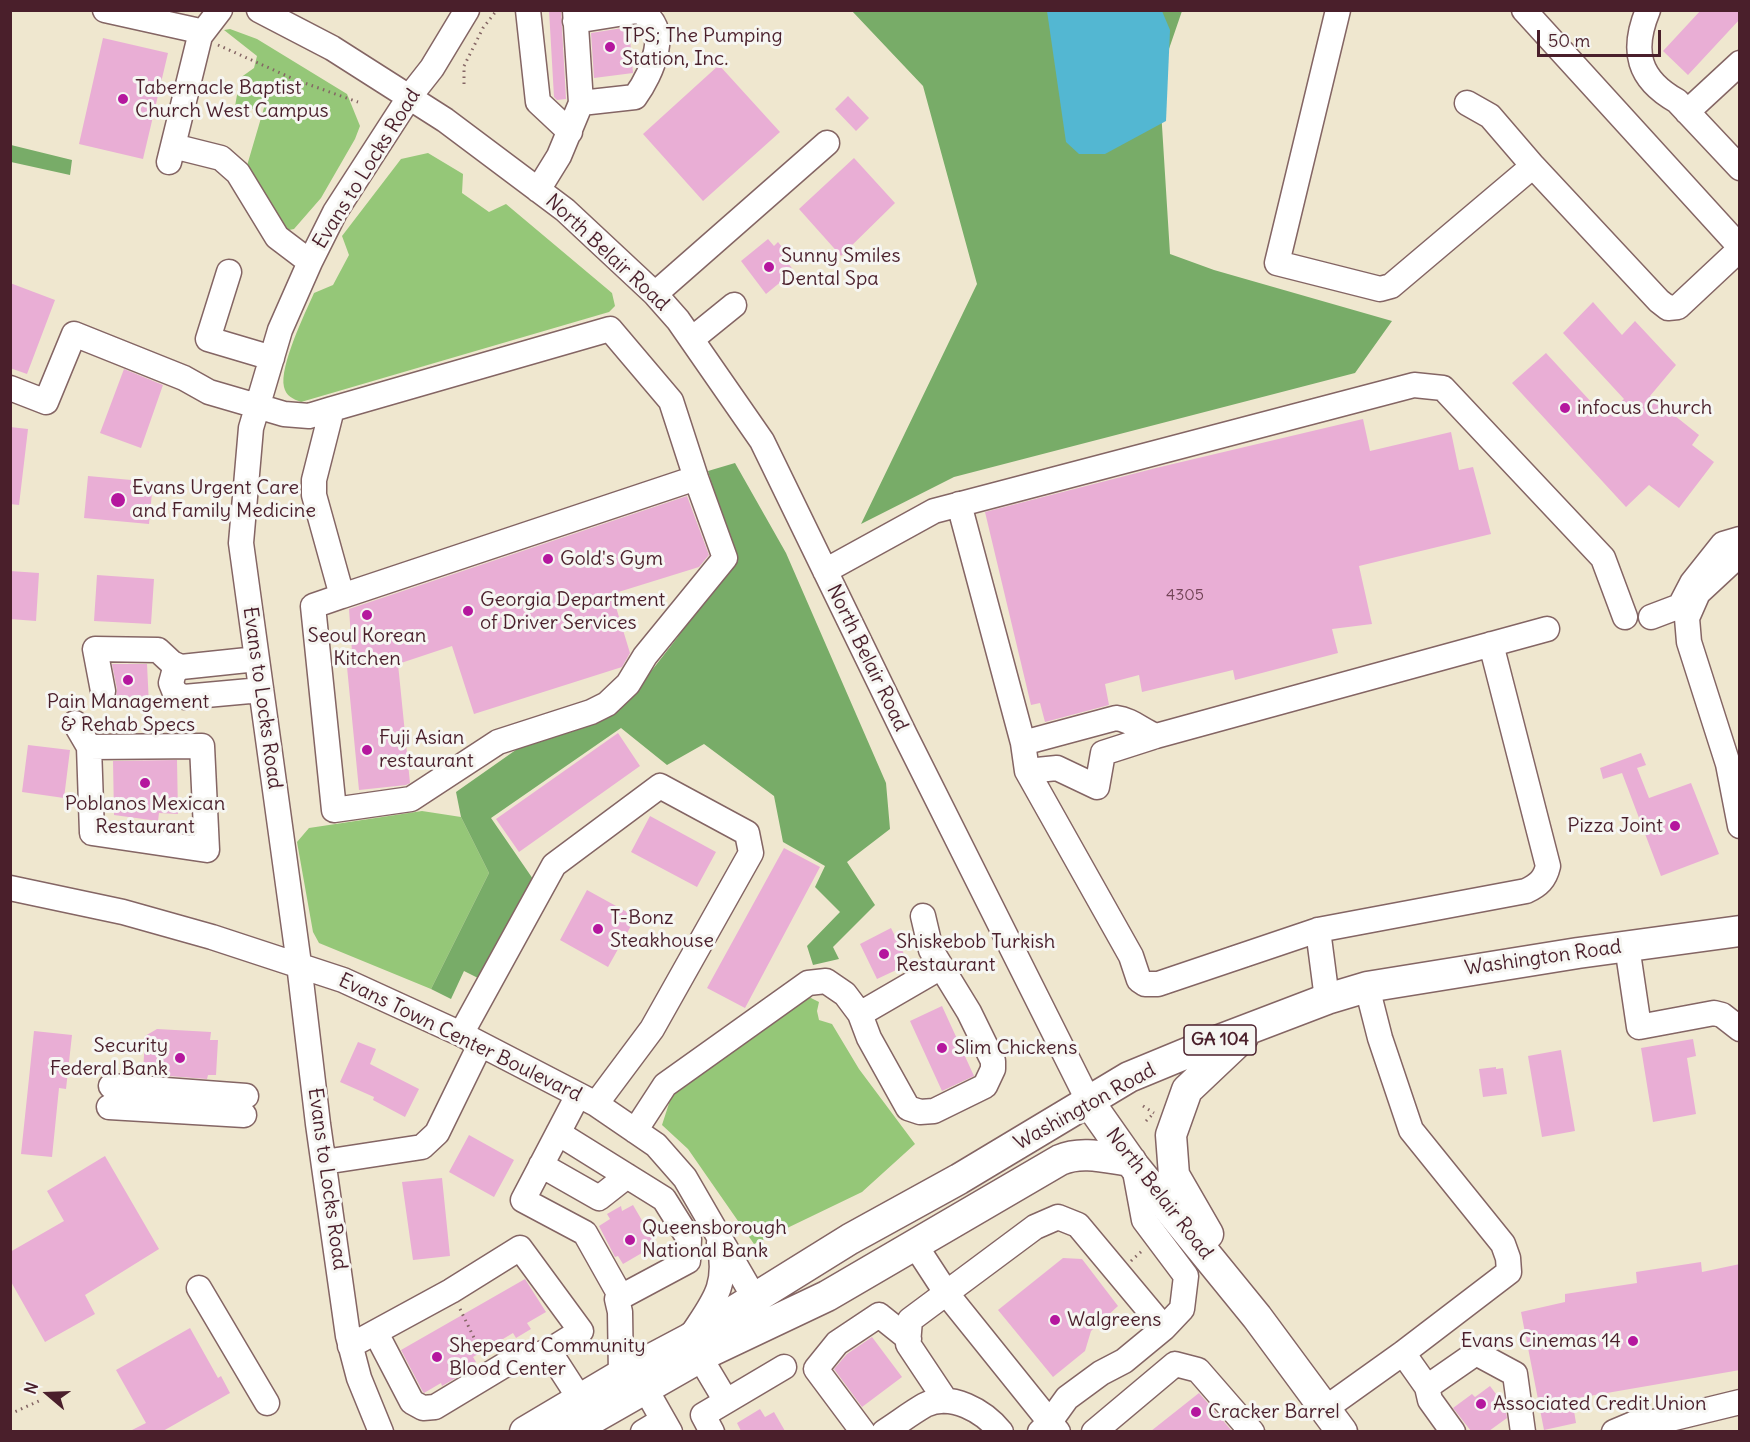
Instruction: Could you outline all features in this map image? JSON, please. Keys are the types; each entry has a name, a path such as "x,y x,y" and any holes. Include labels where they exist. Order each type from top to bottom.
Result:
{"main road":[{"name":"Washington Road","path":"694,1348 755,1299 850,1239 959,1179 1129,1077 1255,1026 1327,999 1367,987 1429,975 1740,931"},
{"path":"1255,1026 1187,1090 1171,1135 1174,1175 1257,1317"},
{"name":"North Belair Road","path":"1089,1102 1132,1163 1257,1317 1334,1420"},
{"name":"Washington Road","path":"525,1431 580,1399 694,1348 827,1296 1068,1156 1085,1155 1132,1163"},
{"name":"Washington Road","path":"569,1431 633,1377"}],"street":[{"path":"105,10 195,30 200,36"},
{"path":"220,10 200,36 170,154 221,158 238,172 277,237 309,262"},
{"name":"North Belair Road","path":"259,10 285,16 332,48 411,96 565,210 655,294 678,320 762,441 1089,1102"},
{"name":"Evans to Locks Road","path":"381,1431 359,1378 350,1346 241,543 251,428 280,330 309,262 335,212 432,68 467,10"},
{"path":"528,10 538,102 570,132"},
{"path":"1338,10 1277,263 1380,289 1391,286 1533,166"},
{"path":"1467,103 1490,116 1533,166 1668,308 1678,307 1740,248 1524,10"},
{"path":"1648,10 1638,40 1646,75 1665,94 1677,101 1740,168"},
{"path":"538,190 559,156 581,103 575,16 638,11 647,14 654,24 657,35 656,53 650,72 635,97 581,103"},
{"path":"1687,112 1740,63"},
{"path":"655,294 827,143"},
{"path":"229,272 208,339 272,358"},
{"path":"692,339 734,305"},
{"path":"10,387 46,402 74,334 184,378 209,392 284,414 309,417 610,329 671,401 724,558 645,656 628,684 607,704 591,712 498,742 411,799 334,810 313,606 696,478"},
{"path":"825,571 934,511 1414,385 1443,388 1603,558 1625,617"},
{"path":"332,409 314,480 314,495 342,596"},
{"path":"959,504 1023,743 1027,771 1131,956 1139,980 1145,984 1158,984 1318,930 1526,891 1534,888 1545,878 1548,866 1491,644"},
{"path":"1651,617 1680,606 1692,583 1723,544 1740,539"},
{"path":"1740,554 1698,593 1687,618 1689,642 1728,764 1740,826"},
{"path":"1027,771 1057,768 1096,787 1103,753 1156,736 1546,629"},
{"path":"103,691 95,649 158,650 172,663 181,667"},
{"path":"257,659 181,667 176,669 171,678 173,690 179,696 261,690"},
{"path":"1023,743 1116,718 1128,720 1156,736"},
{"path":"75,723 89,747 92,833 207,850 202,746 89,747"},
{"path":"324,1162 422,1147 436,1133 471,1039 554,865 660,786 747,832 751,853 652,1029 558,1133 523,1200 585,1233 621,1298"},
{"name":"Evans Town Center Boulevard","path":"10,888 123,912 299,964 343,980 471,1039 587,1099 656,1145 685,1178 755,1299"},
{"path":"635,1131 665,1085 808,983 826,981 845,994 860,1014 869,1038 908,1108 920,1112 934,1111 985,1086 993,1069 993,1061 969,1012 931,950 923,916"},
{"path":"1318,930 1327,999"},
{"path":"1627,946 1639,1027 1714,1013 1722,1015 1740,1029"},
{"path":"860,1014 940,967"},
{"path":"1334,1420 1403,1353 1509,1272 1508,1258 1503,1244 1411,1130 1380,1038 1367,987"},
{"path":"110,1102 245,1110"},
{"path":"558,1133 664,1199 689,1239 688,1261 617,1299 633,1377 659,1427"},
{"path":"915,1245 946,1294 1049,1429 1067,1398 1101,1373 1124,1361 1164,1329 1182,1309 1186,1276 1144,1220 1132,1163"},
{"path":"541,1165 599,1198 627,1176"},
{"path":"946,1401 908,1344 910,1320 1035,1227 1058,1217 1078,1225 1164,1329"},
{"path":"716,1229 722,1258 723,1279 694,1348 726,1401"},
{"path":"350,1346 451,1291 520,1248 581,1331 549,1351 503,1366 435,1407 423,1408 412,1402 376,1333"},
{"path":"199,1288 267,1403"},
{"path":"862,1431 816,1369 837,1343 879,1315 909,1339"},
{"path":"549,1351 580,1399"},
{"path":"1403,1353 1427,1387 1430,1400 1453,1431"},
{"path":"1427,1387 1476,1353 1515,1374 1523,1431"},
{"path":"1108,1427 1175,1364 1198,1370 1252,1431"},
{"path":"712,1431 703,1415 784,1367"},
{"path":"884,1431 927,1404 946,1401 969,1406 994,1423 1000,1431"},
{"path":"1614,1431 1633,1424 1662,1421 1740,1402"}],"path":[{"path":"464,84 464,66 483,28 497,10"},
{"path":"200,36 296,80 358,102"},
{"path":"1143,1106 1154,1113"},
{"path":"451,1291 478,1346 494,1352"},
{"path":"10,1414 41,1400"}],"green space":[{"path":"852,11 1182,11 1159,78 1170,254 1214,270 1392,321 1355,373 954,477 861,524 977,284 923,86"},
{"path":"230,29 257,39 347,94 360,126 321,198 294,229 284,231 246,169 266,101 251,110 234,112 240,78 254,68 257,56 224,30"},
{"path":"11,145 72,160 70,175 11,162"},
{"path":"428,153 463,174 462,193 489,212 506,204 612,293 615,306 609,312 301,402 293,398 286,393 284,387 285,367 299,326 314,293 333,285 349,255 342,236 401,159"},
{"path":"735,463 786,553 886,783 890,829 847,862 875,905 833,947 839,959 813,965 807,946 840,912 815,887 825,866 783,842 774,796 704,744 667,765 621,728 491,818 533,879 482,980 464,971 451,999 431,989 489,873 461,817 456,792 530,740 642,683 677,638 733,558 708,471"},
{"path":"422,811 461,817 489,873 431,989 319,943 313,932 297,842 309,828"},
{"path":"807,996 819,1002 817,1011 819,1020 832,1024 859,1069 915,1144 862,1192 754,1244 688,1149 662,1125 673,1091"}],"water":[{"path":"1047,11 1162,11 1170,30 1166,121 1105,154 1079,154 1066,142"}],"building":[{"path":"549,10 561,10 566,99 557,100 554,97"},
{"path":"1701,10 1740,10 1740,19 1688,75 1663,51"},
{"name":"TPS; The Pumping Station, Inc.","path":"629,27 633,73 594,78 591,33"},
{"name":"Tabernacle Baptist Church West Campus","path":"103,38 168,53 143,159 79,144"},
{"path":"719,65 780,132 703,201 643,134"},
{"path":"848,96 869,118 856,131 835,109"},
{"path":"854,158 895,203 841,256 799,209"},
{"name":"Sunny Smiles Dental Spa","path":"768,239 774,246 778,242 792,260 788,263 794,271 766,294 741,261"},
{"path":"10,283 55,300 27,374 10,368"},
{"name":"infocus Church","path":"1593,302 1622,335 1635,321 1676,365 1650,396 1699,435 1692,445 1714,462 1679,508 1649,485 1626,507 1512,383 1546,353 1605,417 1624,399 1563,333"},
{"path":"124,369 163,385 141,448 100,433"},
{"path":"1363,419 1370,451 1451,432 1459,470 1473,467 1491,534 1359,566 1372,624 1332,629 1338,653 1235,680 1233,670 1142,692 1139,675 1105,684 1109,705 1045,722 1040,703 1031,705 985,512 1156,468"},
{"path":"10,427 28,429 19,505 10,504"},
{"name":"Evans Urgent Care and Family Medicine","path":"88,476 153,482 149,524 84,518"},
{"path":"687,496 709,555 699,567 612,594 630,653 622,667 474,714 452,646 398,664 410,783 359,790 347,667 353,666 349,609"},
{"path":"10,571 39,573 36,621 10,619"},
{"path":"97,575 154,579 151,624 94,621"},
{"name":"Pain Management & Rehab Specs","path":"112,664 147,664 149,705 110,707 117,689"},
{"path":"618,733 640,766 519,852 496,819"},
{"path":"28,745 70,750 64,798 22,792"},
{"name":"Pizza Joint","path":"1641,753 1646,765 1637,768 1649,798 1691,783 1719,854 1661,876 1622,773 1603,779 1600,768"},
{"name":"Poblanos Mexican Restaurant","path":"177,760 178,814 159,813 158,821 114,815 113,761"},
{"path":"650,816 716,852 697,887 631,852"},
{"path":"784,848 820,867 745,1008 707,988"},
{"name":"T-Bonz Steakhouse","path":"587,890 636,917 608,967 560,940"},
{"name":"Shiskebob Turkish Restaurant","path":"891,928 909,964 877,979 860,944"},
{"name":"Slim Chickens","path":"942,1006 974,1076 942,1091 910,1021"},
{"name":"Security Federal Bank","path":"157,1029 211,1032 210,1040 218,1040 216,1075 208,1075 207,1079 143,1074 145,1036"},
{"path":"34,1031 72,1035 66,1089 59,1088 52,1157 21,1154"},
{"path":"1693,1039 1696,1056 1687,1058 1696,1114 1653,1122 1641,1048"},
{"path":"358,1042 376,1049 370,1064 419,1089 405,1117 373,1100 374,1097 340,1082"},
{"path":"1561,1050 1575,1131 1542,1137 1528,1056"},
{"path":"1496,1067 1496,1069 1503,1068 1507,1094 1483,1097 1479,1069"},
{"path":"469,1135 514,1160 494,1197 449,1172"},
{"path":"105,1156 159,1249 85,1295 95,1314 45,1342 10,1280 10,1252 64,1221 47,1191"},
{"path":"442,1178 450,1256 413,1260 402,1182"},
{"name":"Queensborough National Bank","path":"633,1205 654,1241 644,1246 647,1250 623,1264 618,1256 615,1257 599,1226 610,1219 607,1214 621,1206 622,1211"},
{"name":"Walgreens","path":"1063,1258 1082,1259 1118,1306 1091,1331 1085,1351 1053,1377 998,1310"},
{"name":"Evans Cinemas 14","path":"1701,1262 1702,1272 1740,1264 1740,1370 1572,1399 1576,1423 1544,1430 1521,1312 1565,1302 1565,1294 1637,1283 1636,1272"},
{"path":"525,1279 546,1312 527,1323 531,1329 516,1338 513,1333 473,1357 476,1362 459,1372 461,1375 424,1393 401,1350"},
{"path":"190,1328 218,1378 221,1376 230,1393 163,1431 130,1431 146,1423 116,1370"},
{"path":"872,1337 902,1377 862,1407 834,1369 847,1354"},
{"name":"Associated Credit Union","path":"1490,1386 1505,1406 1507,1418 1489,1431 1471,1431 1453,1408 1472,1394 1475,1397"},
{"name":"Cracker Barrel","path":"1199,1393 1232,1431 1151,1431"},
{"path":"760,1409 765,1417 774,1412 785,1431 741,1431 737,1423"}],"place":[{"name":"TPS; The Pumping Station, Inc.","path":"610,47"},
{"name":"Tabernacle Baptist Church West Campus","path":"123,99"},
{"name":"Sunny Smiles Dental Spa","path":"769,267"},
{"name":"infocus Church","path":"1565,408"},
{"name":"Evans Urgent Care and Family Medicine","path":"118,500"},
{"name":"Gold's Gym","path":"548,559"},
{"name":"Georgia Department of Driver Services","path":"468,611"},
{"name":"Seoul Korean Kitchen","path":"367,615"},
{"name":"Pain Management & Rehab Specs","path":"128,680"},
{"name":"Fuji Asian restaurant","path":"367,750"},
{"name":"Poblanos Mexican Restaurant","path":"145,783"},
{"name":"Pizza Joint","path":"1675,826"},
{"name":"T-Bonz Steakhouse","path":"598,929"},
{"name":"Shiskebob Turkish Restaurant","path":"884,954"},
{"name":"Slim Chickens","path":"942,1048"},
{"name":"Security Federal Bank","path":"180,1058"},
{"name":"Queensborough National Bank","path":"630,1240"},
{"name":"Walgreens","path":"1055,1320"},
{"name":"Evans Cinemas 14","path":"1633,1341"},
{"name":"Shepeard Community Blood Center","path":"437,1357"},
{"name":"Associated Credit Union","path":"1481,1404"},
{"name":"Cracker Barrel","path":"1196,1412"}]}
